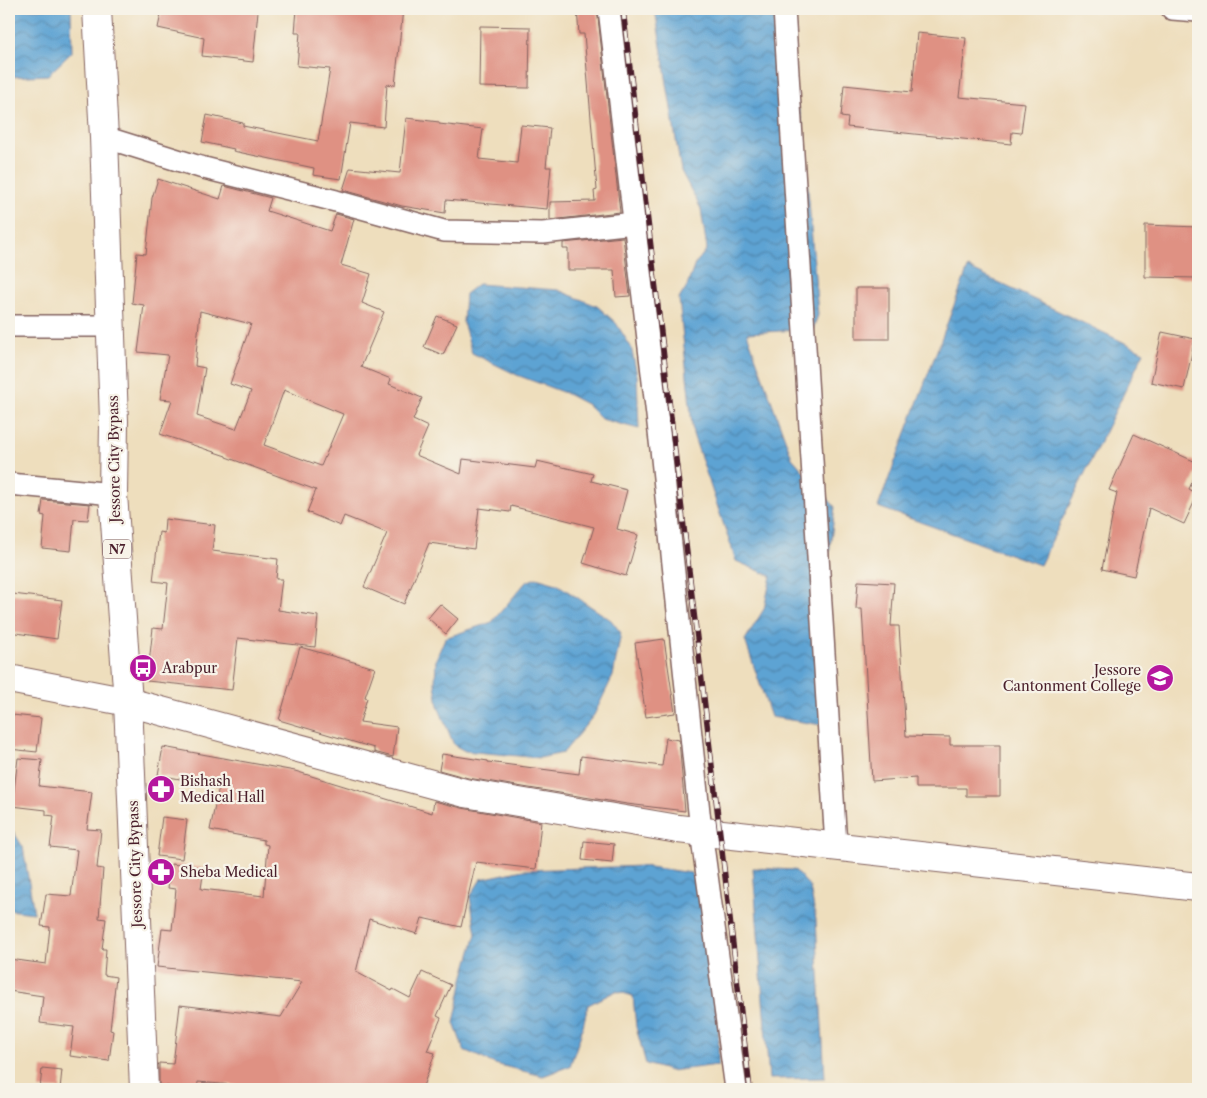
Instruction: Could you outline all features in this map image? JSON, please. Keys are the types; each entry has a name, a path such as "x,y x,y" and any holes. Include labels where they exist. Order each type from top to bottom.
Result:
{"main road":[{"name":"Jessore City Bypass","path":"97,9 111,326 114,421 113,494 128,702 144,1089"},
{"path":"9,679 128,702 465,793 678,829 1198,887"}],"street":[{"path":"609,9 662,449 701,831 736,1089"},
{"path":"784,9 836,846"},
{"path":"1172,9 1198,11"},
{"path":"104,137 200,167 336,201 444,231 543,233 634,223"},
{"path":"9,326 111,326"},
{"path":"9,484 113,494"}],"water":[{"path":"9,9 71,9 72,52 48,75 9,77"},
{"path":"655,9 787,9 789,72 803,125 818,315 813,329 747,333 792,458 835,507 827,573 822,725 771,717 745,640 764,609 771,576 736,561 693,434 679,299 687,286 695,264 707,249 701,209 681,171"},
{"path":"968,268 1144,352 1040,565 878,507"},
{"path":"478,284 558,290 597,306 616,323 631,347 637,375 639,429 601,419 586,404 565,393 517,375 472,353 463,322 465,294"},
{"path":"536,578 557,584 611,620 621,633 613,676 594,715 563,753 540,758 465,751 454,745 438,706 435,683 436,659 445,638 492,622 526,582"},
{"path":"9,825 23,847 34,913 9,910"},
{"path":"643,866 691,873 700,889 719,1022 718,1065 670,1071 646,1064 636,1027 633,996 616,991 588,1005 570,1066 543,1076 495,1064 464,1050 454,1023 463,979 476,934 470,897 481,879 523,870"},
{"path":"753,868 795,870 810,887 816,920 825,1078 769,1079"}],"building":[{"path":"162,9 236,9 258,11 253,62 202,56 204,38 158,28"},
{"path":"297,9 403,9 395,85 387,84 384,127 350,123 341,179 313,175 314,168 233,151 234,149 202,142 207,115 243,123 243,126 318,141 330,69 297,66 300,33 295,33"},
{"path":"577,9 597,9 620,212 550,220 550,202 595,201 594,191 597,190 584,34 579,34"},
{"path":"480,26 530,27 529,88 479,87"},
{"path":"917,33 966,38 959,97 1025,103 1021,133 1012,132 1011,144 847,127 848,118 841,117 844,85 912,92"},
{"path":"406,118 483,129 479,159 517,163 521,125 550,128 546,167 551,167 547,209 446,200 445,213 402,206 343,190 350,168 400,173"},
{"path":"158,179 220,199 224,186 271,198 267,211 330,231 336,214 354,219 341,265 371,274 362,303 384,312 361,367 391,379 389,384 422,398 413,420 428,427 416,455 461,474 463,459 535,468 537,461 593,474 591,481 627,490 617,529 638,535 626,576 583,563 594,527 511,506 510,512 479,508 474,549 429,543 404,604 364,587 387,533 344,516 340,526 307,512 316,490 226,456 160,434 172,400 160,399 168,355 138,352 144,305 132,303 137,253 146,254 152,198","holes":["200,311 251,324 230,384 251,391 236,429 197,416 205,368 195,366","284,390 343,414 321,466 264,445"]},
{"path":"1145,225 1198,227 1198,278 1145,277"},
{"path":"623,237 630,296 616,297 614,270 568,270 568,249 563,249 563,243"},
{"path":"856,288 889,288 889,339 856,339"},
{"path":"437,316 457,324 443,355 424,347"},
{"path":"1162,332 1195,339 1184,389 1151,382"},
{"path":"1134,434 1198,463 1198,469 1189,489 1198,494 1184,524 1149,508 1134,576 1102,569 1117,493 1109,490"},
{"path":"43,500 90,504 88,520 74,519 71,551 42,548 45,516 41,515"},
{"path":"165,519 215,525 212,551 278,559 276,579 282,579 278,610 318,616 315,647 238,638 232,690 147,681 153,628 163,629 168,583 153,581 159,532 164,533"},
{"path":"858,581 894,583 891,626 899,626 906,736 950,737 950,745 1000,745 1000,796 966,796 966,788 916,788 916,778 872,781 862,609 856,609"},
{"path":"13,594 62,600 57,639 9,632 9,598 12,598"},
{"path":"440,604 458,619 446,634 428,618"},
{"path":"664,639 675,713 646,717 635,643"},
{"path":"300,647 375,668 365,697 367,698 360,722 397,727 393,757 374,752 374,748 279,720"},
{"path":"12,715 41,718 37,752 9,749"},
{"path":"666,738 679,740 685,811 627,804 468,778 439,770 442,754 579,774 581,756 662,766"},
{"path":"163,747 295,771 432,813 434,801 541,822 536,869 476,862 461,927 422,918 417,934 369,919 356,972 392,991 393,989 410,998 422,972 451,985 437,1016 441,1018 427,1051 435,1053 422,1089 279,1089 198,1082 197,1089 159,1085 159,1063 173,1064 180,1005 281,1017 302,982 157,967 162,929 172,930 176,889 168,888 171,864 204,868 201,889 264,896 268,845 264,844 264,840 210,830 219,786 158,775"},
{"path":"18,758 42,760 39,786 92,792 87,829 101,830 97,868 103,869 99,918 106,919 102,949 106,949 104,975 116,977 110,1030 113,1031 109,1061 70,1056 74,1027 40,1023 43,996 9,991 9,959 46,964 50,927 41,926 46,894 71,896 77,850 50,847 54,816 46,815 46,810 12,806"},
{"path":"162,817 187,820 182,859 157,856"},
{"path":"584,841 614,844 612,863 582,860"},
{"path":"42,1068 62,1070 60,1089 40,1089"}],"railway":[{"path":"623,9 750,1089"}],"place":[{"name":"Arabpur","path":"143,668"},
{"name":"Jessore Cantonment College","path":"1160,678"},
{"name":"Bishash Medical Hall","path":"161,789"},
{"name":"Sheba Medical","path":"161,872"}]}
